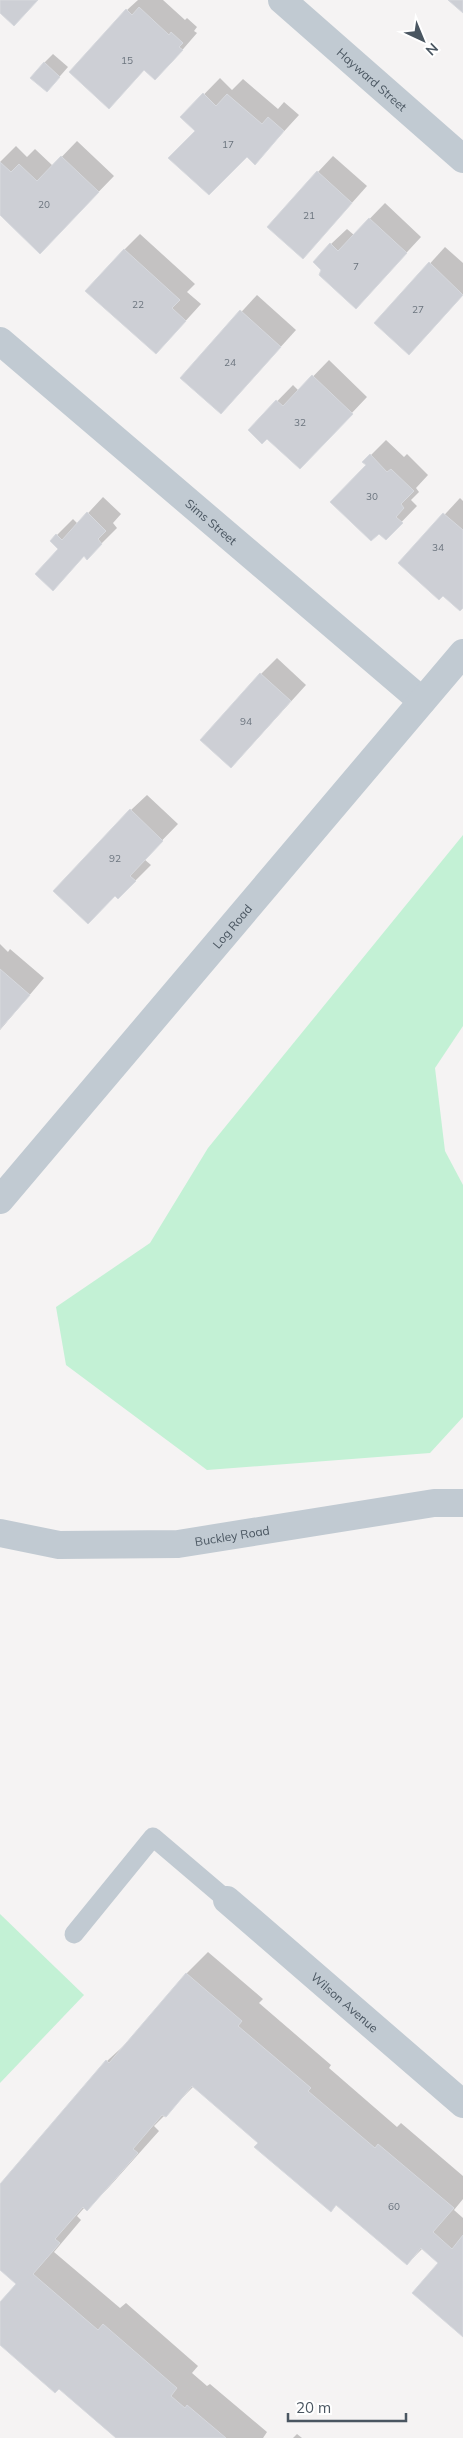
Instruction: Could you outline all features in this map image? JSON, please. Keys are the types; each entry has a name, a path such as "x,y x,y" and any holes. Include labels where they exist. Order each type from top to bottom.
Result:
{"street":[{"name":"Hayward Street","path":"282,0 463,159"},
{"name":"Sims Street","path":"0,342 422,701"},
{"name":"Log Road","path":"0,1200 463,653"},
{"name":"Buckley Road","path":"0,1533 59,1545 178,1544 434,1503 463,1503"},
{"name":"Wilson Avenue","path":"227,1900 463,2104"}],"lane":[{"path":"74,1934 153,1836 227,1900"}],"green space":[{"path":"463,835 463,1026 435,1068 445,1151 463,1185 463,1417 430,1453 207,1470 66,1365 56,1307 150,1243 208,1148"},
{"path":"0,1914 84,1995 0,2083"}],"building":[{"path":"0,0 38,0 14,26 0,13"},
{"path":"448,0 463,0 463,13"},
{"path":"139,7 169,35 171,32 183,43 179,47 183,50 155,80 144,70 109,109 69,72 126,9 132,15"},
{"path":"44,62 60,77 47,92 30,78"},
{"path":"203,93 216,106 227,94 262,124 268,117 284,131 255,165 247,157 209,195 168,158 195,131 180,117"},
{"path":"61,156 99,192 40,254 0,215 0,162 11,172 19,164 37,181"},
{"path":"317,171 352,203 303,259 267,227"},
{"path":"369,218 407,253 356,309 319,275 321,270 313,262 330,243 338,251"},
{"path":"124,249 180,300 172,308 186,321 156,354 85,291"},
{"path":"429,262 463,295 409,355 374,323"},
{"path":"240,310 281,347 221,414 180,378"},
{"path":"312,375 353,414 300,469 267,439 262,444 248,430 276,400 283,406"},
{"path":"370,454 387,472 391,469 414,491 401,504 404,508 396,517 403,523 386,540 379,534 371,541 330,502 366,465 362,462"},
{"path":"87,512 106,531 98,539 102,544 87,560 84,556 53,591 35,574 58,549 50,541 56,534 62,540"},
{"path":"443,513 463,530 463,608 460,611 443,596 439,600 398,563"},
{"path":"260,673 291,701 231,768 200,740"},
{"path":"130,809 163,841 130,876 136,881 118,899 115,896 88,924 53,891"},
{"path":"0,969 30,995 0,1029"},
{"path":"186,1973 242,2021 238,2026 311,2088 308,2091 375,2148 378,2144 454,2208 433,2232 452,2249 463,2235 463,2337 412,2293 438,2263 421,2248 407,2265 336,2205 331,2212 254,2147 258,2143 192,2086 166,2117 162,2115 133,2149 138,2153 87,2211 83,2207 55,2239 60,2243 33,2274 98,2330 103,2324 177,2388 171,2396 185,2408 187,2405 226,2438 116,2438 59,2389 55,2393 0,2345 0,2302 16,2284 0,2270 0,2184 106,2060 109,2063"}]}
